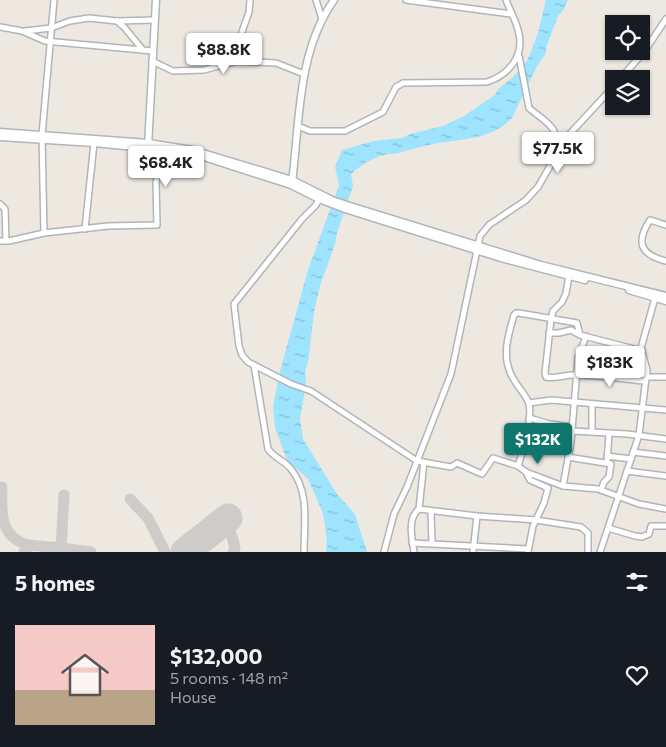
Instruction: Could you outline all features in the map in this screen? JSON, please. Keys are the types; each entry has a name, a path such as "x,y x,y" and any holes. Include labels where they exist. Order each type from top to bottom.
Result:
{"street":[{"path":"44,233 42,137 54,0"},
{"path":"148,145 156,0"},
{"path":"232,63 249,12 250,0"},
{"path":"316,0 322,19"},
{"path":"292,182 304,74 312,44 322,19 334,0"},
{"path":"406,0 511,14"},
{"path":"506,0 519,35 519,55 529,108 552,126 558,142 550,169"},
{"path":"22,31 51,28 77,19 154,20"},
{"path":"628,70 644,52 666,19"},
{"path":"117,21 143,50"},
{"path":"0,26 22,31 40,40 51,42 153,51"},
{"path":"298,126 310,131 345,131 383,112 396,87 403,83 487,82 507,72 519,55"},
{"path":"152,61 173,71 204,70 236,61 276,63 304,74"},
{"path":"384,552 394,514 407,487 451,374 478,247 484,230 526,200 538,187 566,138 605,96"},
{"path":"0,132 94,143 148,145 192,154 292,182 319,199 478,247 541,265 666,296"},
{"path":"0,137 42,137 148,145 201,152 292,182 331,202"},
{"path":"85,228 94,143"},
{"path":"0,241 85,228 157,225 156,183 162,149"},
{"path":"319,199 234,304 239,346 242,355 248,362 291,384 312,391 417,461 451,466 457,463 482,474 492,458 518,466 526,472 563,486 594,488 618,498 666,509"},
{"path":"0,204 5,209 6,241"},
{"path":"666,225 650,220 642,239 643,247 648,255 666,260"},
{"path":"478,247 524,265 666,301"},
{"path":"569,276 566,293 562,302 553,311 551,319 546,377 563,375 646,379 666,377"},
{"path":"600,552 638,435 647,365 642,351 655,298"},
{"path":"518,466 526,437 529,402 509,371 506,348 514,315 519,313 576,323 583,336 578,358 570,448 563,486"},
{"path":"549,333 571,330 583,336 642,351"},
{"path":"254,365 268,449 272,455 289,466 300,481 304,492 304,552"},
{"path":"529,402 551,400 666,410"},
{"path":"592,404 592,432"},
{"path":"529,418 572,429 666,439"},
{"path":"607,463 609,433"},
{"path":"526,437 570,448"},
{"path":"633,452 666,456"},
{"path":"607,456 631,459"},
{"path":"568,457 611,464 610,475 604,482 601,490"},
{"path":"419,509 424,462"},
{"path":"627,471 666,476"},
{"path":"526,472 530,480 548,488 544,503 536,520 528,551"},
{"path":"414,552 412,521 414,512 419,509 477,516 536,520 585,528 588,533 588,552"},
{"path":"431,510 432,543"},
{"path":"474,549 477,516"},
{"path":"608,528 638,537 649,534 651,526 666,526"},
{"path":"412,543 535,552"}],"water":[{"path":"546,0 568,0 558,16 545,55 537,66 512,118 503,126 484,135 380,156 367,162 351,174 353,186 320,286 314,312 300,419 303,439 337,494 355,514 367,552 326,552 327,540 323,513 308,479 287,460 275,428 273,407 279,375 308,270 339,185 335,167 342,150 374,141 402,138 410,134 443,126 464,116 495,95 498,89 512,78 527,61 538,33"}],"taxiway":[{"path":"2,487 2,515 4,523 12,536 28,545 27,550 24,552"},
{"path":"28,545 61,548 64,495"},
{"path":"130,499 148,518 165,552"},
{"path":"221,524 231,534 235,549 233,552"},
{"path":"61,548 91,552"}],"runway":[{"path":"185,552 228,518"}]}
